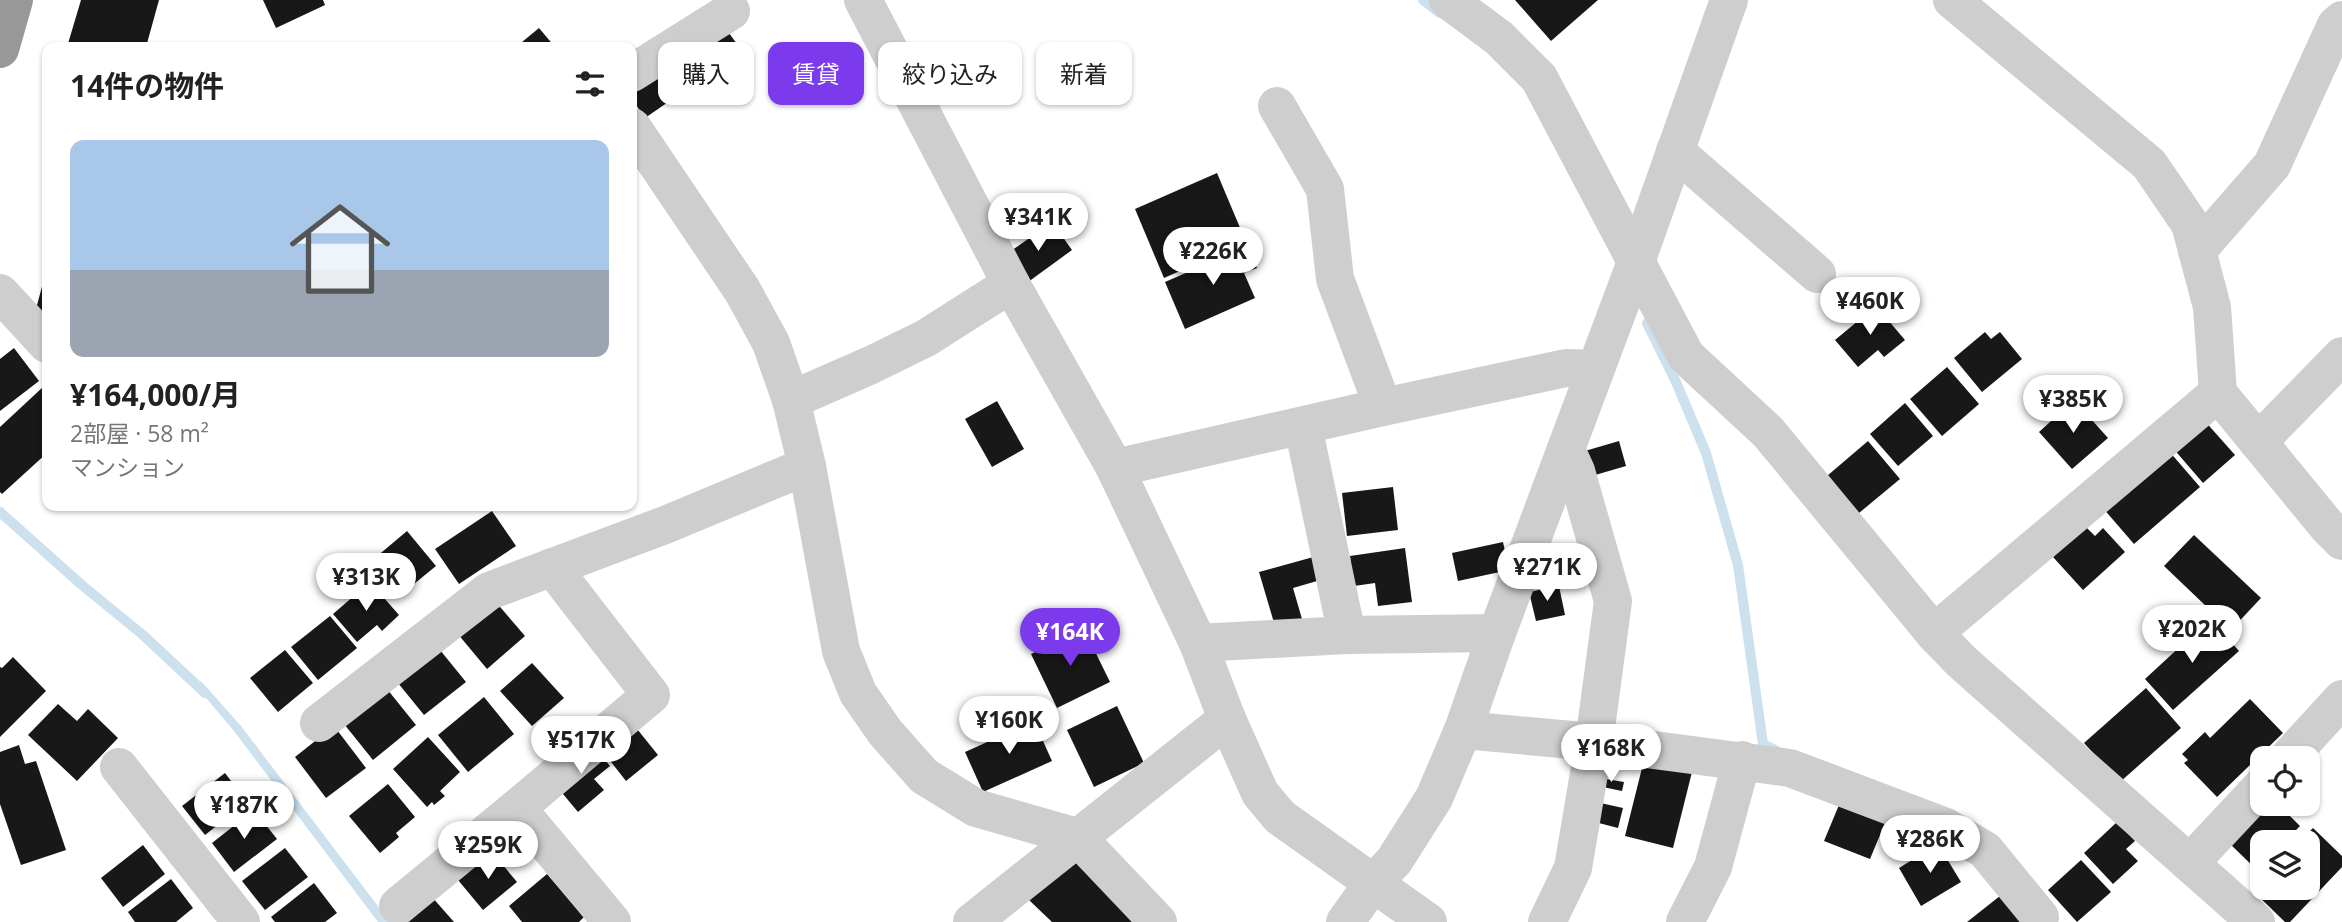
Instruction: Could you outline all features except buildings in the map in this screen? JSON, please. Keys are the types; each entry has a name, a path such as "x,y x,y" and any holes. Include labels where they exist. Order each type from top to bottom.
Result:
{"highway":[{"path":"0,48 14,0"}],"street":[{"path":"863,0 1004,287 1115,468 1198,643 1219,725 1260,793 1280,817 1428,922"},
{"path":"1448,0 1499,38 1539,78 1686,356 1768,432 1934,633 1961,661 2256,922"},
{"path":"1345,922 1373,883 1394,861 1434,798 1463,730 1636,262 1729,0"},
{"path":"1952,0 2149,164 2190,224 2212,307 2218,393 2258,442 2337,525"},
{"path":"637,70 731,11"},
{"path":"2197,251 2272,165 2336,25 2342,20"},
{"path":"1277,106 1325,189 1335,279 1384,407"},
{"path":"637,134 742,290 771,343 791,400 807,466 841,651 858,693 885,732 924,775 976,808 1077,837 1158,922"},
{"path":"1675,151 1817,274"},
{"path":"791,400 926,338 1004,287"},
{"path":"0,293 42,339"},
{"path":"2258,442 2342,356"},
{"path":"1115,468 1566,368 1596,369"},
{"path":"1934,633 2218,393"},
{"path":"1303,426 1347,635"},
{"path":"1547,922 1573,868 1594,742 1613,601 1576,471 1566,449"},
{"path":"319,723 489,591 665,525 807,466"},
{"path":"398,905 651,695 552,567"},
{"path":"1198,643 1347,635 1497,633"},
{"path":"2299,746 2342,699"},
{"path":"972,922 1219,725"},
{"path":"1463,730 1594,742 1790,768 1946,827 1985,850 2040,917"},
{"path":"1685,922 1713,867 1742,760"},
{"path":"119,767 241,922"},
{"path":"2190,863 2250,799"},
{"path":"517,808 612,922"}],"water":[{"path":"201,681 241,726 390,922 378,922 234,731 196,686"}],"waterway":[{"path":"1423,0 1440,13"},
{"path":"1647,323 1706,453 1738,565 1763,744 1777,751"},
{"path":"0,512 143,635 205,693"}]}
